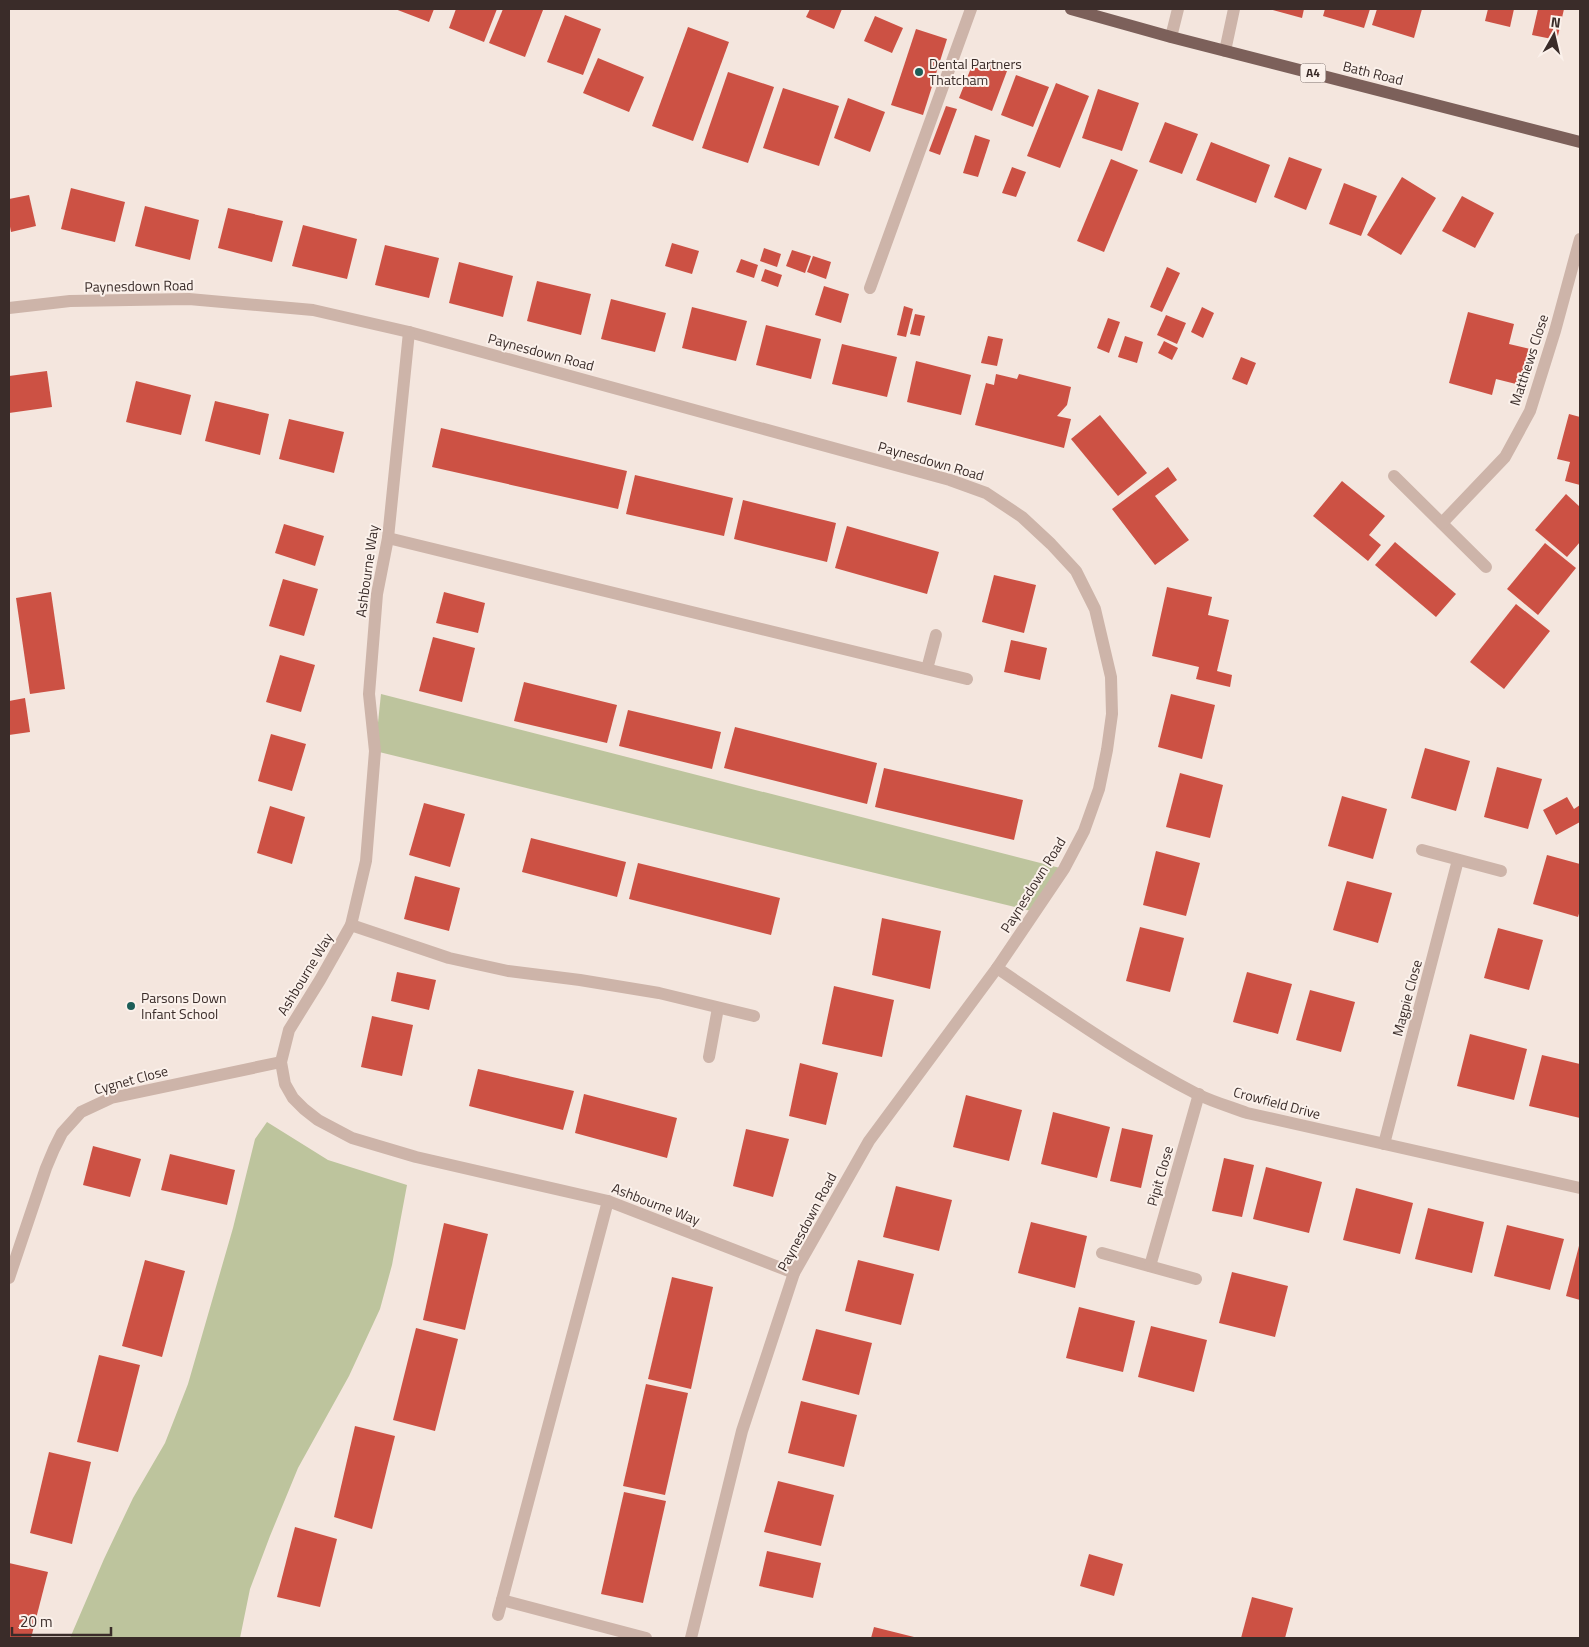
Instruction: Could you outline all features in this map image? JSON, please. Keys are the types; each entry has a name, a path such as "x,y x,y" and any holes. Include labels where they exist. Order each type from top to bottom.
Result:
{"main road":[{"name":"Bath Road","path":"1071,9 1171,37 1580,142"}],"street":[{"path":"870,288 971,9"},
{"path":"1171,37 1178,9"},
{"path":"1225,51 1234,9"},
{"name":"Matthews Close","path":"1442,523 1506,457 1530,411 1580,239"},
{"name":"Paynesdown Road","path":"9,308 70,301 189,299 313,310 409,332 950,480 986,493 1022,517 1051,544 1076,572 1095,609 1111,677 1111,723 1099,789 1084,831 1064,869 997,968 869,1141 794,1273 742,1431 691,1638"},
{"name":"Ashbourne Way","path":"409,332 388,538 377,594 369,694 375,751 366,862 352,925 289,1030 281,1062 285,1084 298,1103 318,1120 352,1138 416,1157 608,1201 794,1273"},
{"path":"1394,476 1486,567"},
{"path":"388,538 967,679"},
{"path":"926,669 936,635"},
{"path":"1422,850 1500,872"},
{"name":"Magpie Close","path":"1384,1144 1458,860"},
{"path":"352,925 449,958 508,971 580,980 659,994 754,1016"},
{"name":"Crowfield Drive","path":"997,968 1082,1026 1199,1094 1247,1114 1580,1188"},
{"path":"709,1057 718,1008"},
{"name":"Cygnet Close","path":"9,1278 54,1149 62,1133 81,1112 110,1098 281,1062"},
{"name":"Pipit Close","path":"1150,1266 1199,1094"},
{"path":"498,1615 608,1201"},
{"path":"1102,1253 1196,1278"},
{"path":"502,1600 646,1638"}],"green space":[{"path":"381,694 1064,869 1035,912 375,751"},
{"path":"267,1122 328,1160 407,1185 392,1265 380,1309 349,1376 298,1468 250,1589 240,1638 70,1638 133,1498 165,1443 188,1384 233,1228 255,1139"}],"building":[{"path":"395,9 434,9 429,22"},
{"path":"456,9 497,9 484,42 449,28"},
{"path":"503,9 543,10 525,57 489,43"},
{"path":"810,9 842,9 834,29 806,17"},
{"path":"1269,9 1304,9 1302,18"},
{"path":"1325,9 1370,9 1364,28 1323,16"},
{"path":"1377,9 1422,9 1414,38 1372,25"},
{"path":"1488,9 1514,9 1510,27 1485,21"},
{"path":"1538,9 1564,9 1557,40 1532,35"},
{"path":"565,15 601,29 583,75 547,62"},
{"path":"875,16 903,28 892,53 864,41"},
{"path":"688,27 729,42 693,141 652,126"},
{"name":"Dental Partners Thatcham","path":"916,29 947,39 923,115 891,105"},
{"path":"598,58 644,77 629,112 583,93"},
{"path":"975,58 1007,71 992,111 959,98"},
{"path":"728,72 774,87 748,163 702,148"},
{"path":"1016,75 1049,87 1033,127 1001,115"},
{"path":"1056,83 1089,96 1060,168 1027,156"},
{"path":"783,88 839,106 819,166 763,148"},
{"path":"1098,89 1139,103 1122,151 1082,138"},
{"path":"848,98 885,112 870,152 834,138"},
{"path":"946,106 957,109 940,155 929,151"},
{"path":"1165,122 1198,134 1182,174 1149,162"},
{"path":"975,135 990,140 978,177 963,173"},
{"path":"1211,142 1270,165 1256,203 1196,180"},
{"path":"1289,157 1322,169 1306,210 1274,197"},
{"path":"1111,159 1138,170 1104,252 1077,241"},
{"path":"1012,167 1026,172 1016,197 1002,193"},
{"path":"1402,177 1436,198 1401,255 1367,235"},
{"path":"1344,183 1377,196 1361,236 1329,224"},
{"path":"71,188 125,202 115,242 61,229"},
{"path":"29,195 36,226 11,232 9,199"},
{"path":"1462,196 1494,213 1475,248 1442,231"},
{"path":"145,206 199,220 190,260 135,246"},
{"path":"228,208 283,221 272,262 218,248"},
{"path":"303,225 357,239 347,279 292,266"},
{"path":"672,243 699,251 692,274 665,266"},
{"path":"385,245 439,258 429,298 375,285"},
{"path":"764,248 781,254 777,267 760,261"},
{"path":"792,250 811,256 805,273 786,266"},
{"path":"813,256 831,262 826,279 807,272"},
{"path":"741,259 758,265 754,278 736,272"},
{"path":"459,262 513,276 503,317 449,303"},
{"path":"1167,267 1180,273 1162,312 1150,307"},
{"path":"765,269 782,275 778,287 761,281"},
{"path":"537,281 591,294 581,335 527,321"},
{"path":"824,286 849,294 841,323 815,315"},
{"path":"611,299 666,313 655,352 601,339"},
{"path":"904,306 913,309 906,337 897,335"},
{"path":"692,307 747,321 736,361 682,348"},
{"path":"1202,307 1214,313 1203,338 1191,332"},
{"path":"1468,312 1514,324 1509,344 1530,349 1520,385 1496,379 1492,395 1449,383"},
{"path":"915,314 925,316 920,336 910,334"},
{"path":"1166,315 1186,323 1177,344 1157,335"},
{"path":"1108,318 1120,322 1109,353 1097,348"},
{"path":"766,325 821,339 811,379 756,365"},
{"path":"988,336 1003,339 997,366 981,363"},
{"path":"1125,336 1143,342 1137,363 1118,357"},
{"path":"1164,341 1178,348 1172,360 1158,353"},
{"path":"842,344 897,357 887,397 832,384"},
{"path":"1241,357 1256,363 1247,385 1232,379"},
{"path":"916,361 971,375 961,415 907,402"},
{"path":"47,371 52,407 9,413 9,376"},
{"path":"996,374 1017,379 1019,374 1071,387 1067,405 1057,416 1071,419 1064,448 975,425 986,383 994,385"},
{"path":"136,381 191,395 181,435 126,422"},
{"path":"215,401 269,414 260,455 205,441"},
{"path":"1569,414 1580,417 1580,485 1565,481 1570,462 1557,459"},
{"path":"1100,415 1147,473 1118,496 1071,439"},
{"path":"289,419 344,432 334,473 279,459"},
{"path":"441,428 627,471 618,509 432,467"},
{"path":"1168,467 1177,480 1155,496 1189,540 1155,565 1112,509"},
{"path":"635,475 733,498 724,536 626,514"},
{"path":"1342,481 1385,516 1369,535 1381,545 1368,561 1313,516"},
{"path":"1566,494 1580,507 1580,542 1567,557 1535,530"},
{"path":"743,500 836,523 827,562 734,539"},
{"path":"284,524 324,536 315,566 275,553"},
{"path":"847,526 939,552 927,594 835,568"},
{"path":"1395,542 1456,594 1436,617 1375,565"},
{"path":"1545,543 1576,568 1538,615 1507,589"},
{"path":"994,575 1036,585 1024,633 982,622"},
{"path":"283,579 318,589 304,636 269,626"},
{"path":"1167,587 1212,597 1208,615 1229,620 1217,671 1232,675 1230,687 1196,679 1199,667 1152,656"},
{"path":"51,592 65,689 30,694 16,598"},
{"path":"444,592 485,603 478,633 436,623"},
{"path":"1516,604 1550,631 1504,689 1470,662"},
{"path":"433,637 475,648 462,702 419,691"},
{"path":"1011,640 1047,648 1040,680 1004,672"},
{"path":"280,655 315,665 301,712 266,702"},
{"path":"524,682 617,705 607,743 514,721"},
{"path":"1171,694 1215,705 1202,759 1158,747"},
{"path":"25,698 30,732 9,735 9,701"},
{"path":"628,710 721,732 712,769 619,746"},
{"path":"735,727 877,763 867,804 724,768"},
{"path":"271,734 306,744 292,791 258,781"},
{"path":"1425,748 1470,761 1456,811 1411,798"},
{"path":"1497,767 1542,779 1528,829 1484,817"},
{"path":"884,768 1023,800 1014,840 875,807"},
{"path":"1180,773 1223,785 1210,838 1166,827"},
{"path":"1342,796 1387,809 1373,859 1328,846"},
{"path":"1567,797 1574,809 1580,805 1580,822 1556,835 1543,810"},
{"path":"424,803 465,814 450,867 409,855"},
{"path":"270,806 305,817 292,864 257,853"},
{"path":"531,838 626,862 617,897 522,872"},
{"path":"1156,851 1200,863 1186,916 1143,905"},
{"path":"1547,855 1580,864 1580,910 1578,917 1533,904"},
{"path":"638,863 780,898 771,935 629,899"},
{"path":"415,876 460,888 449,931 404,919"},
{"path":"1347,881 1392,893 1378,943 1333,930"},
{"path":"882,918 941,931 930,989 872,975"},
{"path":"1140,927 1184,938 1170,992 1126,981"},
{"path":"1498,928 1543,940 1529,990 1484,978"},
{"path":"397,972 436,980 429,1010 391,1001"},
{"path":"1247,972 1292,984 1278,1034 1233,1022"},
{"path":"834,986 894,1000 882,1057 822,1044"},
{"path":"1310,990 1355,1002 1341,1052 1296,1040"},
{"path":"372,1016 413,1025 402,1076 361,1067"},
{"path":"1470,1034 1527,1049 1514,1100 1457,1086"},
{"path":"1542,1055 1580,1064 1580,1118 1529,1106"},
{"path":"800,1063 838,1073 826,1125 789,1116"},
{"path":"478,1069 574,1091 563,1130 469,1106"},
{"path":"584,1094 677,1118 667,1158 575,1133"},
{"path":"966,1095 1022,1110 1009,1161 953,1147"},
{"path":"1053,1112 1110,1127 1097,1178 1041,1164"},
{"path":"1122,1128 1153,1135 1141,1188 1110,1181"},
{"path":"746,1129 789,1139 773,1197 733,1186"},
{"path":"93,1146 141,1159 130,1197 83,1185"},
{"path":"170,1154 235,1170 227,1205 161,1190"},
{"path":"1224,1158 1254,1165 1242,1217 1212,1211"},
{"path":"1266,1167 1322,1182 1309,1233 1253,1219"},
{"path":"896,1186 952,1200 939,1251 883,1237"},
{"path":"1356,1188 1413,1203 1400,1254 1343,1240"},
{"path":"1428,1208 1484,1222 1472,1273 1415,1259"},
{"path":"1031,1222 1087,1236 1075,1288 1018,1273"},
{"path":"444,1223 488,1234 465,1330 423,1320"},
{"path":"1507,1225 1564,1239 1550,1290 1494,1276"},
{"path":"1580,1242 1580,1300 1566,1296"},
{"path":"145,1260 185,1271 162,1357 122,1346"},
{"path":"858,1260 914,1274 901,1325 845,1311"},
{"path":"1232,1272 1288,1286 1275,1337 1219,1323"},
{"path":"672,1277 713,1287 691,1389 648,1379"},
{"path":"1079,1307 1135,1321 1123,1372 1066,1358"},
{"path":"1151,1326 1207,1340 1194,1392 1138,1377"},
{"path":"416,1328 458,1339 435,1431 393,1420"},
{"path":"816,1329 872,1343 859,1395 802,1380"},
{"path":"99,1355 140,1365 118,1452 77,1442"},
{"path":"646,1384 688,1393 665,1495 623,1486"},
{"path":"801,1401 857,1415 844,1467 788,1453"},
{"path":"355,1426 395,1436 372,1529 334,1517"},
{"path":"49,1452 91,1462 72,1544 30,1533"},
{"path":"778,1481 834,1495 821,1546 764,1532"},
{"path":"624,1492 666,1501 643,1603 601,1594"},
{"path":"295,1527 337,1539 320,1607 277,1597"},
{"path":"767,1551 821,1563 813,1598 759,1586"},
{"path":"1089,1554 1123,1564 1114,1596 1080,1586"},
{"path":"9,1563 48,1572 31,1638 9,1638"},
{"path":"1252,1597 1293,1608 1285,1638 1241,1638"},
{"path":"874,1627 918,1638 871,1638"}],"place":[{"name":"Dental Partners Thatcham","path":"919,72"},
{"name":"Parsons Down Infant School","path":"131,1006"}]}
